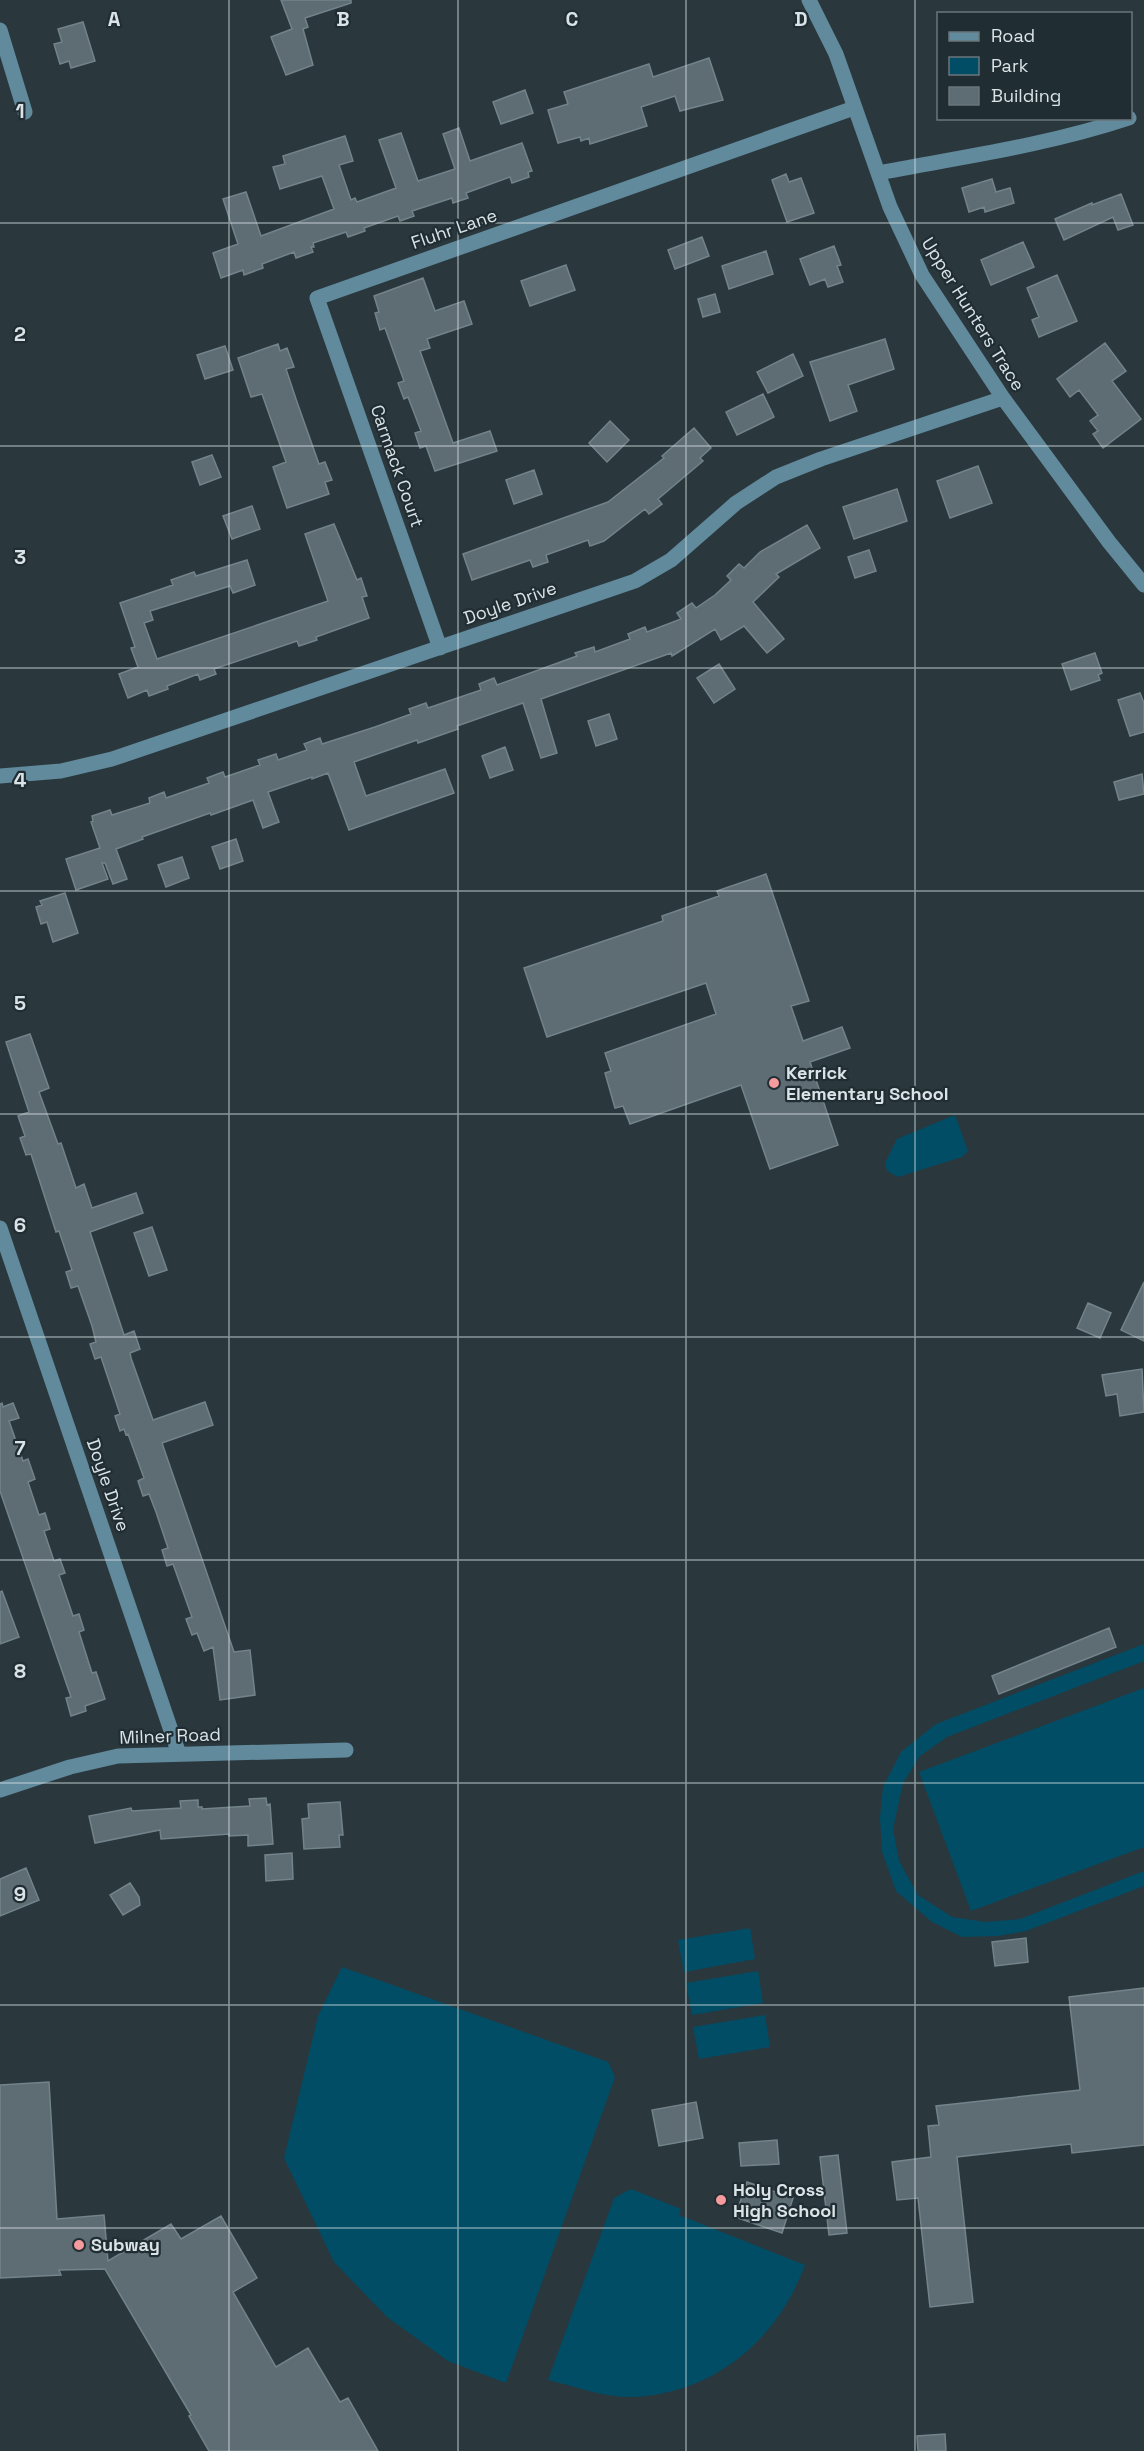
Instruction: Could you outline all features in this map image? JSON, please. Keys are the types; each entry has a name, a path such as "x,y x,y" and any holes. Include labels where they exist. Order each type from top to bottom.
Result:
{"street":[{"name":"Upper Hunters Trace","path":"809,0 836,54 900,231 922,275 1003,398 1109,543 1144,585"},
{"path":"0,30 25,112"},
{"name":"Fluhr Lane","path":"317,298 854,108"},
{"path":"878,173 1027,144 1124,120"},
{"name":"Carmack Court","path":"317,298 440,648"},
{"name":"Doyle Drive","path":"0,776 61,771 112,759 635,581 671,560 736,503 776,477 821,459 1003,398"},
{"name":"Doyle Drive","path":"0,1228 179,1754"},
{"name":"Milner Road","path":"0,1790 70,1767 118,1756 346,1750"}],"green space":[{"path":"955,1115 968,1151 962,1157 898,1177 887,1171 885,1163 897,1139"},
{"path":"1144,1644 1144,1661 947,1737 920,1756 903,1783 893,1829 899,1861 918,1895 952,1917 985,1922 1020,1919 1144,1871 1144,1886 1026,1931 998,1936 962,1937 932,1922 896,1891 882,1852 880,1818 883,1787 901,1752 936,1724"},
{"path":"1144,1688 1144,1847 971,1911 919,1772"},
{"path":"750,1928 755,1959 684,1972 678,1940"},
{"path":"342,1967 608,2062 615,2077 506,2383 448,2361 387,2317 334,2262 284,2158 318,2016"},
{"path":"758,1971 763,2003 692,2015 686,1983"},
{"path":"765,2015 770,2047 699,2059 693,2027"},
{"path":"631,2189 681,2209 679,2215 805,2265 778,2317 760,2339 739,2358 691,2385 663,2393 622,2397 548,2380 614,2198"}],"building":[{"path":"281,0 351,0 351,3 305,18 308,27 303,29 313,65 286,75 271,37 292,29"},
{"path":"83,22 95,61 71,68 69,61 60,64 54,44 62,42 58,29"},
{"path":"709,58 723,100 680,111 675,96 641,107 647,126 590,144 589,138 581,141 580,137 558,143 548,110 568,104 564,92 649,64 653,77"},
{"path":"525,90 533,113 501,124 493,102"},
{"path":"459,128 470,161 522,143 532,171 528,172 529,177 512,183 510,177 466,193 468,198 453,203 452,198 412,211 414,216 400,221 398,216 364,228 365,231 348,237 346,232 313,243 314,247 311,247 313,252 296,258 294,252 262,264 263,268 244,275 243,270 221,278 213,253 238,244 223,199 246,192 261,236 334,209 322,176 280,189 273,167 285,164 283,156 345,136 353,161 339,165 351,200 355,198 357,202 396,188 379,140 401,133 418,181 455,169 443,134"},
{"path":"786,174 789,182 801,178 814,213 787,222 772,180"},
{"path":"992,179 996,192 1010,188 1014,203 985,212 984,207 969,212 962,188"},
{"path":"1121,194 1133,225 1118,230 1113,217 1064,240 1055,219 1092,203 1092,205"},
{"path":"702,237 709,256 675,269 668,250"},
{"path":"1023,242 1034,267 991,285 981,260"},
{"path":"834,246 841,265 837,266 843,282 828,287 825,279 810,285 800,259"},
{"path":"766,251 773,274 729,289 722,266"},
{"path":"566,265 575,290 530,306 521,281"},
{"path":"1057,275 1077,321 1039,337 1032,320 1039,317 1027,288"},
{"path":"423,278 435,311 464,301 472,324 427,339 430,348 420,351 453,443 490,431 497,451 435,471 426,446 420,448 415,433 421,431 408,397 404,399 398,383 404,381 385,328 380,330 375,313 379,312 374,296"},
{"path":"715,294 720,312 703,317 698,299"},
{"path":"885,339 894,369 848,385 857,411 830,421 810,362"},
{"path":"1105,343 1126,371 1112,381 1141,419 1103,448 1093,434 1098,431 1090,421 1098,415 1079,390 1070,397 1057,379"},
{"path":"278,344 280,351 287,348 294,367 286,369 297,402 319,464 325,462 332,480 325,482 329,494 287,508 273,467 286,462 262,394 251,397 238,358"},
{"path":"225,346 233,370 205,379 197,355"},
{"path":"793,354 803,376 768,393 757,372"},
{"path":"763,394 774,417 737,435 726,412"},
{"path":"610,421 629,440 607,462 589,443"},
{"path":"694,428 711,448 700,458 703,461 658,499 662,504 649,514 645,509 604,541 590,546 588,540 546,555 548,562 533,567 530,560 472,580 463,554 608,502 664,458 662,456"},
{"path":"212,455 221,477 200,485 192,462"},
{"path":"978,466 992,503 950,518 937,481"},
{"path":"534,470 542,494 514,504 506,480"},
{"path":"897,489 907,521 854,539 843,507"},
{"path":"252,506 260,529 232,539 223,516"},
{"path":"334,524 357,580 361,578 367,596 362,597 369,618 316,637 317,640 299,646 297,641 214,669 216,674 200,680 198,674 149,696 147,690 128,698 119,674 138,667 131,648 135,647 120,603 173,585 171,580 194,572 196,576 247,560 255,585 233,593 230,586 150,611 153,620 144,623 157,659 328,601 305,534"},
{"path":"807,525 820,548 776,574 779,577 753,602 784,639 767,653 744,626 721,640 715,629 672,656 671,653 541,699 557,753 541,758 523,703 457,726 458,729 418,743 417,740 354,762 366,796 445,769 454,793 349,830 328,773 312,779 312,777 268,792 279,822 263,828 253,800 211,815 210,813 142,837 143,839 116,849 127,879 113,884 105,863 102,863 108,879 76,890 66,859 100,848 91,822 93,821 92,816 110,810 112,815 150,803 149,798 164,792 166,798 209,783 207,778 223,772 225,777 260,765 258,760 276,754 278,760 307,750 304,744 320,738 322,744 375,727 411,714 409,709 426,703 428,708 481,690 479,684 494,678 497,685 577,656 575,653 594,647 595,652 630,639 628,634 645,627 647,632 681,619 677,613 692,603 696,608 715,595 731,580 727,576 739,564 744,568 760,552"},
{"path":"869,550 876,571 855,578 848,557"},
{"path":"1095,653 1102,673 1098,675 1100,680 1071,690 1062,664"},
{"path":"719,664 735,689 714,703 697,678"},
{"path":"1140,693 1144,703 1144,732 1130,736 1118,700"},
{"path":"609,714 617,739 596,746 588,721"},
{"path":"505,747 513,770 490,778 482,756"},
{"path":"1142,774 1144,794 1119,800 1114,782"},
{"path":"236,839 243,861 220,869 212,847"},
{"path":"182,857 189,878 166,887 158,865"},
{"name":"Kerrick Elementary School","path":"766,874 809,1001 791,1006 803,1041 842,1027 850,1048 810,1062 838,1145 770,1169 741,1085 630,1124 623,1106 615,1108 605,1073 611,1071 605,1053 716,1014 706,983 547,1037 524,968 663,921 662,916 719,896 717,891"},
{"path":"65,893 78,933 53,942 47,922 41,924 36,907 42,905 40,901"},
{"path":"30,1034 49,1088 39,1092 58,1144 61,1143 76,1188 84,1184 92,1208 136,1193 143,1213 90,1232 124,1335 134,1331 140,1349 130,1353 131,1358 153,1420 205,1402 213,1425 162,1443 234,1652 250,1650 255,1695 220,1700 213,1647 204,1651 197,1633 192,1635 186,1619 192,1617 173,1564 167,1566 162,1550 168,1548 156,1512 149,1494 143,1496 138,1481 144,1478 128,1434 126,1435 124,1429 120,1431 115,1416 120,1414 101,1357 95,1359 90,1344 96,1342 92,1326 78,1286 71,1288 66,1272 72,1270 59,1231 56,1232 31,1154 26,1155 20,1138 25,1136 18,1116 29,1112 6,1042"},
{"path":"152,1227 167,1270 149,1276 134,1233"},
{"path":"1144,1282 1144,1341 1121,1330"},
{"path":"1088,1303 1111,1313 1100,1338 1077,1328"},
{"path":"1142,1369 1144,1412 1120,1416 1117,1394 1106,1396 1102,1375"},
{"path":"2,1403 3,1407 13,1403 19,1418 9,1421 23,1461 28,1459 35,1479 28,1482 39,1515 45,1513 50,1529 44,1531 54,1561 60,1559 65,1573 59,1575 73,1616 79,1614 84,1630 79,1632 92,1673 96,1672 105,1699 85,1706 86,1711 71,1716 66,1698 71,1697 0,1491 0,1404"},
{"path":"2,1591 19,1637 0,1644 0,1592"},
{"path":"1109,1628 1116,1647 999,1694 992,1676"},
{"path":"266,1798 267,1805 270,1804 273,1844 248,1846 248,1835 229,1836 229,1834 161,1839 160,1830 95,1843 89,1816 131,1808 132,1811 181,1808 180,1801 198,1800 198,1807 202,1809 250,1806 249,1799"},
{"path":"340,1802 343,1835 339,1835 340,1847 304,1849 302,1819 309,1818 308,1804"},
{"path":"292,1853 293,1879 266,1881 265,1855"},
{"path":"26,1868 39,1900 0,1916 0,1879"},
{"path":"130,1883 139,1897 140,1905 123,1915 110,1895"},
{"path":"1026,1938 1028,1962 995,1966 992,1942"},
{"path":"1144,1988 1144,2145 1072,2153 1071,2144 957,2157 973,2302 930,2307 918,2198 897,2200 892,2162 931,2157 928,2126 939,2125 936,2106 1080,2090 1069,1997"},
{"path":"49,2082 57,2219 104,2215 108,2261 171,2224 181,2239 221,2216 257,2278 233,2292 276,2367 308,2348 340,2402 348,2398 378,2451 209,2451 189,2416 191,2415 105,2269 59,2270 61,2275 0,2278 0,2085"},
{"path":"696,2102 703,2138 659,2146 652,2110"},
{"path":"777,2140 779,2164 741,2166 739,2143"},
{"path":"838,2155 847,2233 829,2235 820,2157"},
{"path":"747,2182 793,2198 782,2233 735,2217"},
{"path":"945,2434 946,2451 918,2451 917,2436"}],"place":[{"name":"Kerrick Elementary School","path":"774,1083"},
{"name":"Holy Cross High School","path":"721,2200"},
{"name":"Subway","path":"79,2245"}]}
